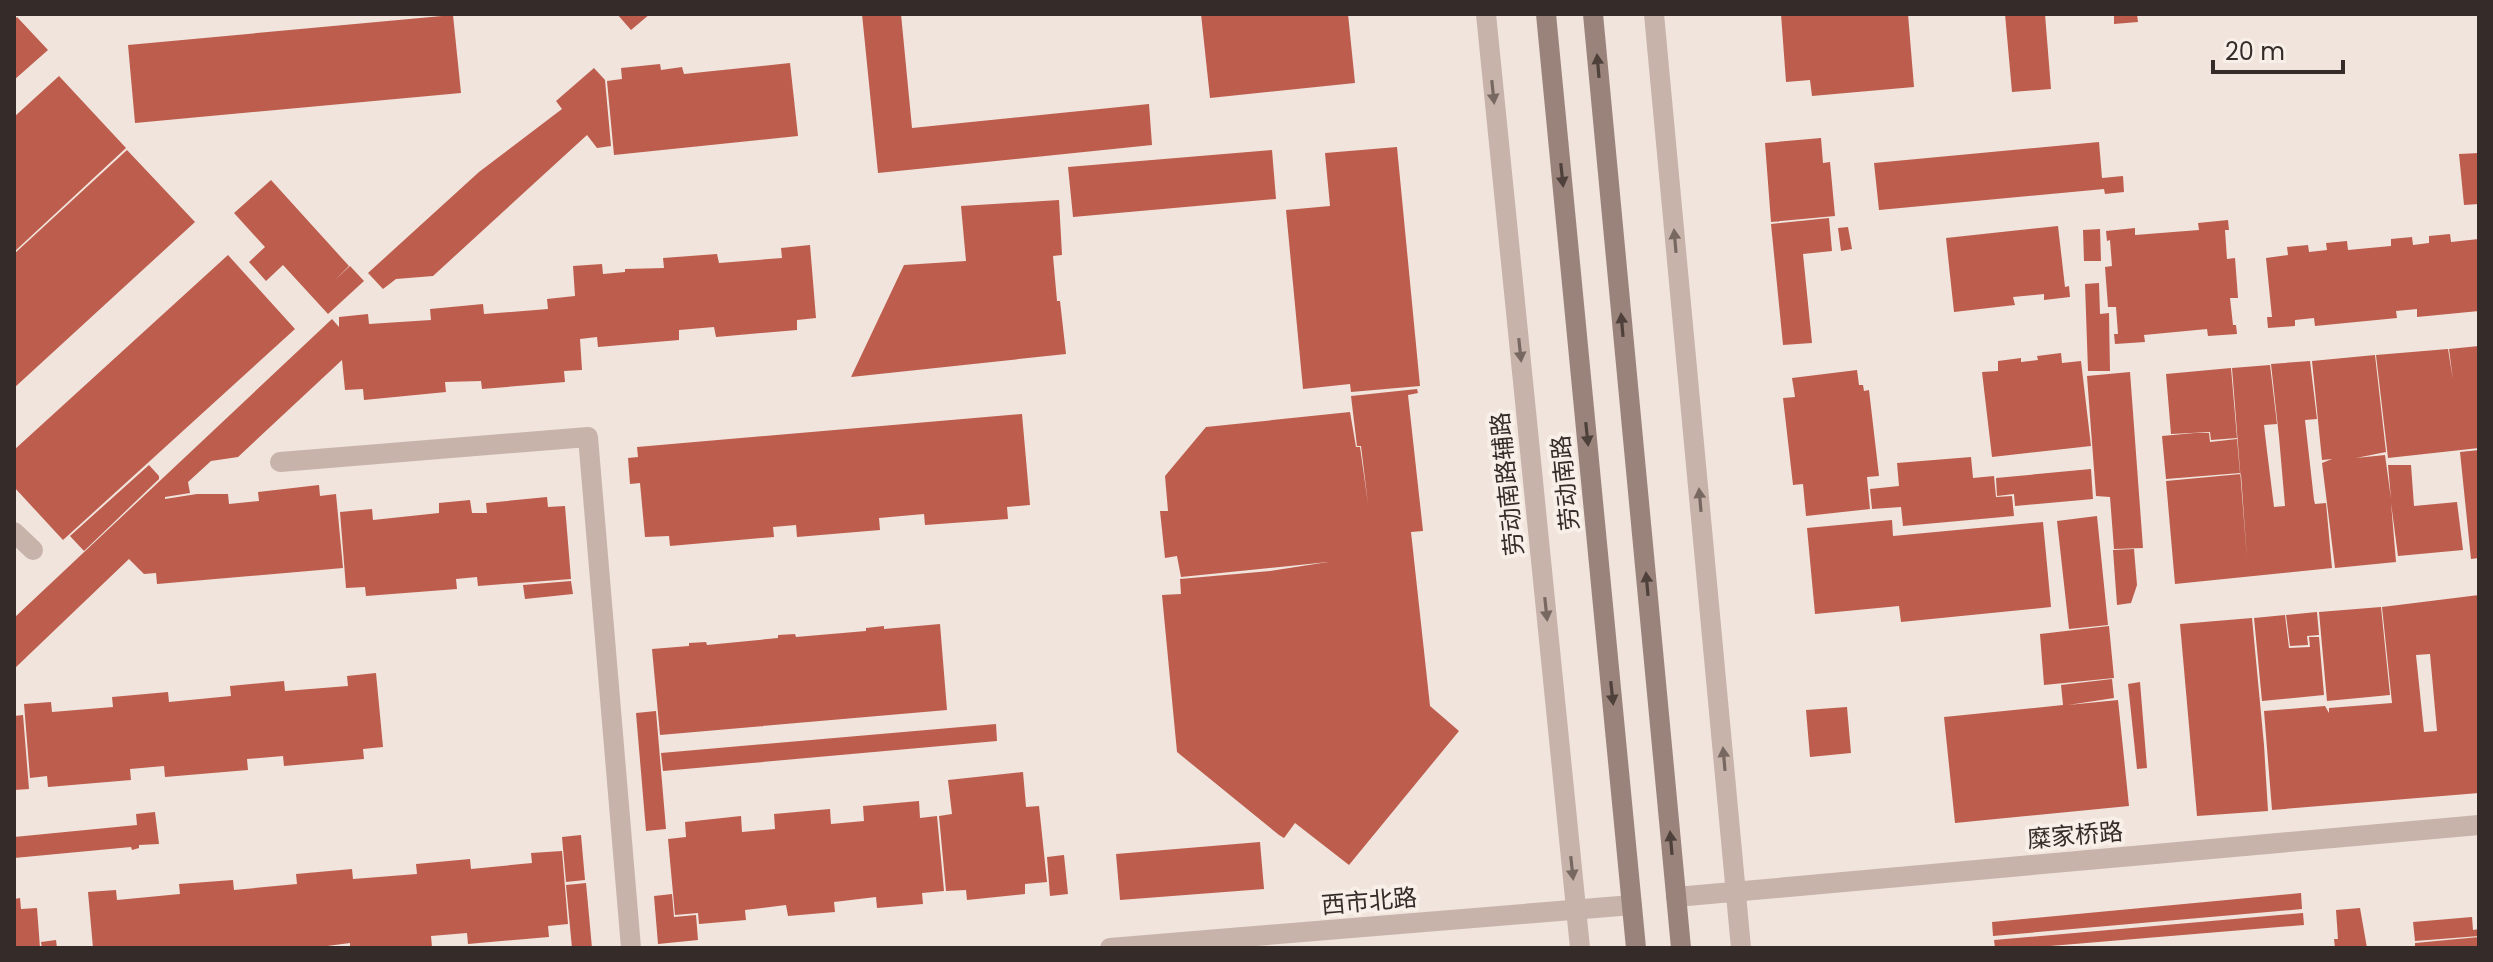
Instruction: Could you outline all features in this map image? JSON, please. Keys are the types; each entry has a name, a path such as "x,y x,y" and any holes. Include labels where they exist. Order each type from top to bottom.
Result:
{"main road":[{"name":"劳动南路","path":"1546,14 1636,948"},
{"path":"1593,14 1681,948"}],"street":[{"name":"劳动南路辅路","path":"1486,14 1580,948"},
{"path":"1654,14 1741,948"},
{"path":"280,462 588,437 631,948"},
{"path":"14,532 33,550"},
{"name":"糜家桥路","path":"1676,897 2479,825"},
{"name":"西市北路","path":"1110,948 1632,905"}],"building":[{"path":"617,14 650,14 631,30"},
{"path":"862,14 901,14 912,128 1149,104 1152,145 878,173"},
{"path":"1201,14 1348,14 1355,83 1210,98"},
{"path":"1781,14 1908,14 1914,87 1812,96 1810,80 1786,82"},
{"path":"2005,14 2045,14 2051,89 2012,92"},
{"path":"2114,14 2137,14 2138,22 2114,24"},
{"path":"453,15 461,93 135,123 128,45"},
{"path":"17,17 48,50 14,80 14,20"},
{"path":"790,63 798,136 614,155 607,81 622,79 621,68 660,64 661,70 682,67 684,74"},
{"path":"594,68 605,80 611,146 597,148 587,135 433,276 396,279 383,289 368,273 479,172 562,109 556,101"},
{"path":"59,76 126,148 14,252 14,117"},
{"path":"1821,138 1823,163 1830,162 1835,216 1771,222 1765,143"},
{"path":"2099,142 2102,178 2123,176 2124,192 2105,194 2104,189 1879,210 1874,163"},
{"path":"1397,147 1420,386 1351,392 1350,384 1303,389 1286,210 1330,206 1325,153"},
{"path":"127,150 195,222 14,388 14,254"},
{"path":"1272,150 1276,199 1073,217 1068,167"},
{"path":"2479,153 2479,204 2464,205 2459,154"},
{"path":"271,180 349,266 335,280 350,266 364,281 328,314 283,265 266,281 249,262 265,247 234,213"},
{"path":"1059,200 1062,255 1053,256 1066,354 851,377 904,265 966,261 961,206"},
{"path":"1829,218 1832,251 1803,254 1812,343 1783,345 1771,224"},
{"path":"2228,220 2229,230 2225,230 2227,259 2235,258 2238,298 2230,298 2237,334 2208,336 2207,329 2144,335 2145,342 2115,344 2114,334 2118,334 2116,307 2108,307 2105,267 2112,266 2110,240 2107,241 2106,231 2135,228 2135,235 2199,230 2198,223"},
{"path":"2058,226 2065,287 2069,286 2070,297 2044,300 2044,294 2013,297 2015,305 1954,312 1946,238"},
{"path":"1848,227 1852,249 1841,251 1838,228"},
{"path":"2100,229 2101,261 2084,261 2083,230"},
{"path":"2450,234 2451,242 2479,239 2479,311 2417,317 2417,309 2396,311 2397,318 2315,326 2314,318 2295,320 2295,326 2268,328 2267,317 2272,317 2266,258 2288,255 2287,247 2308,245 2309,252 2327,250 2326,243 2347,241 2348,250 2391,246 2391,239 2412,237 2413,245 2429,243 2429,236"},
{"path":"810,245 816,318 797,320 797,330 716,337 714,327 679,330 679,340 598,347 597,337 580,339 582,370 564,371 565,382 482,389 481,381 445,382 446,392 364,400 363,389 345,390 342,360 238,457 211,461 188,482 190,493 165,499 197,494 228,494 229,504 259,501 258,492 319,485 320,496 336,494 343,568 157,584 156,573 144,574 129,559 14,669 14,618 332,319 339,327 339,317 368,314 369,324 431,320 430,309 483,304 484,314 548,309 547,299 575,296 573,266 602,264 603,274 625,272 625,269 664,268 663,258 717,254 719,263 782,258 781,248"},
{"path":"228,255 295,329 63,540 14,487 14,450"},
{"path":"2099,283 2100,314 2109,313 2110,371 2088,371 2085,284"},
{"path":"2479,346 2479,448 2388,458 2376,355 2448,349 2453,380 2449,349"},
{"path":"2061,353 2062,363 2081,361 2091,446 1992,457 1982,372 1998,371 1998,361 2021,358 2021,362 2038,360 2037,356"},
{"path":"2375,355 2386,452 2356,458 2385,455 2391,499 2388,465 2411,465 2414,506 2457,502 2463,550 2398,556 2391,503 2396,562 2335,568 2322,463 2332,459 2322,460 2312,361"},
{"path":"2310,361 2317,419 2305,420 2315,504 2326,503 2332,568 2175,584 2166,481 2240,474 2232,368 2270,365 2277,424 2264,425 2274,507 2285,506 2279,437 2271,364"},
{"path":"2231,368 2237,438 2211,440 2210,432 2171,434 2166,374"},
{"path":"1857,370 1859,385 1863,385 1864,391 1869,390 1879,476 1867,477 1870,509 1806,516 1803,484 1793,485 1783,398 1795,397 1792,378"},
{"path":"2130,372 2143,548 2114,549 2110,497 2096,496 2087,376"},
{"path":"1417,389 1418,393 1408,395 1423,531 1411,532 1430,706 1459,731 1349,865 1295,823 1284,838 1279,835 1177,752 1162,595 1181,594 1180,579 1328,562 1181,577 1177,556 1165,558 1160,511 1168,511 1165,476 1206,427 1350,412 1356,447 1360,447 1368,504 1361,446 1357,446 1351,396"},
{"path":"1022,414 1030,505 1007,507 1008,519 925,525 924,514 879,518 880,530 797,537 796,525 773,527 774,537 670,546 669,536 645,537 640,483 630,484 628,458 638,457 637,447"},
{"path":"2209,433 2210,442 2237,439 2240,473 2166,479 2162,436"},
{"path":"2479,450 2479,558 2471,559 2460,452"},
{"path":"1971,457 1973,478 1994,476 1996,497 2012,496 2014,516 1903,526 1901,507 1872,509 1870,489 1899,486 1897,463"},
{"path":"149,465 159,479 84,551 70,536"},
{"path":"2091,469 2093,499 2015,506 2014,494 1997,496 1996,478"},
{"path":"547,497 548,507 565,506 571,579 478,586 477,577 456,579 457,589 366,596 365,587 346,588 340,512 372,509 373,520 439,513 439,503 470,500 472,513 487,513 486,503"},
{"path":"2097,516 2108,625 2069,629 2057,521"},
{"path":"1892,520 1893,536 2043,522 2051,607 1901,622 1899,606 1815,614 1807,528"},
{"path":"2134,549 2137,585 2131,603 2117,605 2113,550"},
{"path":"571,581 573,594 525,599 523,585"},
{"path":"2479,595 2479,793 2272,810 2264,711 2325,706 2329,713 2329,708 2392,703 2382,607","holes":["2430,654 2437,731 2424,732 2416,655"]},
{"path":"2381,607 2390,695 2327,701 2319,612"},
{"path":"2317,612 2319,635 2307,636 2308,645 2290,646 2286,615"},
{"path":"2285,615 2289,648 2310,647 2309,637 2319,637 2324,695 2262,701 2254,618"},
{"path":"2252,618 2268,811 2197,816 2180,624"},
{"path":"940,624 947,710 660,735 652,649 689,646 689,643 706,642 707,645 778,638 778,635 795,634 796,637 866,631 866,628 884,626 884,629"},
{"path":"2109,626 2114,678 2044,685 2040,634"},
{"path":"376,673 383,747 363,749 364,759 284,766 283,756 247,759 248,770 165,777 164,766 130,769 131,780 48,787 47,776 30,778 24,704 51,702 52,712 113,707 112,697 168,692 169,702 231,696 230,686 284,681 285,691 348,686 347,676"},
{"path":"2112,679 2114,698 2068,705 2118,700 2129,806 1955,823 1944,717 2063,705 2061,685"},
{"path":"2140,682 2147,768 2137,769 2128,684"},
{"path":"1847,707 1851,753 1810,757 1806,710"},
{"path":"656,711 666,829 646,831 636,713"},
{"path":"23,715 29,789 14,790 14,716"},
{"path":"996,724 997,741 663,771 661,753"},
{"path":"1023,772 1026,807 1039,806 1047,882 1025,884 1025,894 967,900 966,890 946,891 939,816 952,814 948,780"},
{"path":"919,801 920,818 937,816 944,891 922,893 923,904 877,908 876,897 834,902 835,912 788,916 786,905 745,910 746,920 699,924 698,913 675,915 668,839 686,837 685,822 741,816 742,832 775,829 774,814 830,809 831,824 864,821 863,806"},
{"path":"155,812 159,844 139,845 139,848 132,850 131,847 14,858 14,837 137,825 136,814"},
{"path":"581,835 585,880 566,882 562,837"},
{"path":"1260,842 1264,889 1120,900 1116,854"},
{"path":"562,851 568,924 548,926 549,937 468,944 467,933 431,936 432,947 421,948 350,948 350,943 312,948 93,948 88,892 116,890 117,900 180,894 179,884 233,880 234,890 297,884 296,874 352,869 353,879 417,874 416,864 470,859 471,869 532,863 531,853"},
{"path":"1064,855 1068,894 1050,896 1047,857"},
{"path":"586,883 592,948 572,948 566,885"},
{"path":"2301,893 2302,909 1993,936 1992,922"},
{"path":"672,894 674,917 696,915 698,940 658,944 654,896"},
{"path":"20,898 21,909 37,908 40,948 14,948 14,899"},
{"path":"2360,908 2367,948 2335,948 2334,939 2338,939 2336,910"},
{"path":"2303,913 2304,925 2026,948 1995,948 1994,940"},
{"path":"2472,917 2473,930 2479,929 2479,936 2415,941 2413,922"},
{"path":"2479,937 2479,948 2415,948 2415,943"},
{"path":"56,940 57,948 42,948 41,942"}]}
